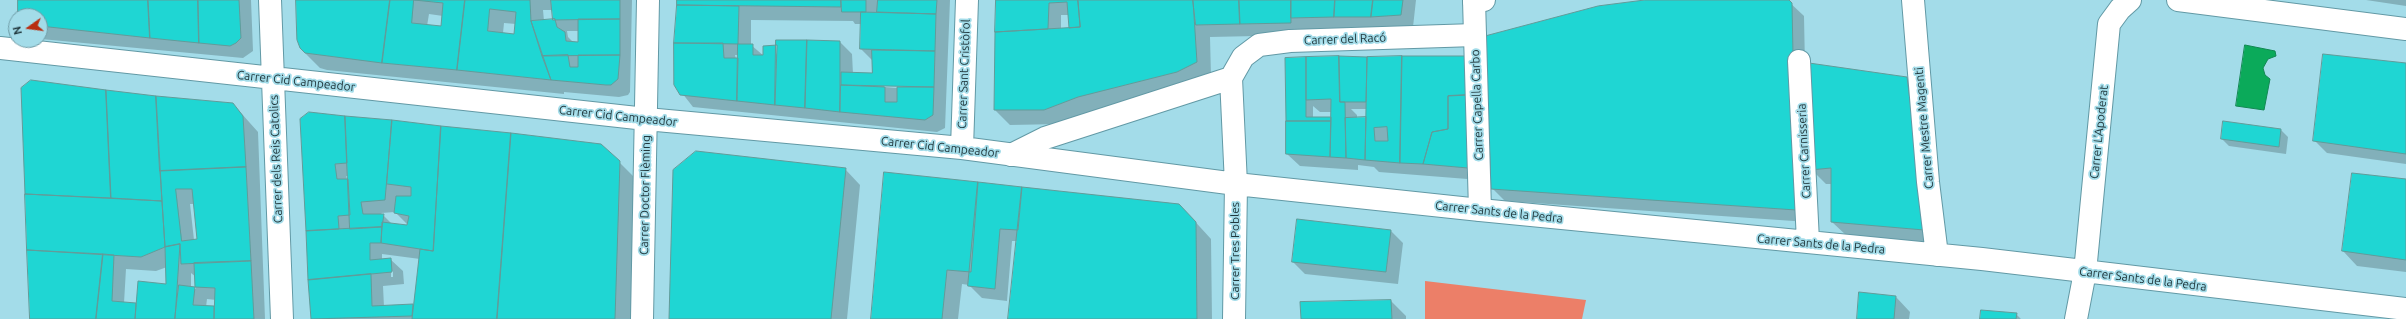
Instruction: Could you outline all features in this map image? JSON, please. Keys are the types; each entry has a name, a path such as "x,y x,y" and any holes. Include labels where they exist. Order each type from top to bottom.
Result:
{"street":[{"name":"Carrer dels Reis Catolics","path":"270,0 282,319"},
{"name":"Carrer Doctor Flèming","path":"642,319 648,0"},
{"name":"Carrer Sant Cristòfol","path":"962,148 967,0"},
{"name":"Carrer Capella Carbo","path":"1477,0 1475,36 1480,210"},
{"name":"Carrer Mestre Magenti","path":"1913,0 1928,182 1936,255"},
{"name":"Carrer L'Apoderat","path":"2076,319 2085,272 2109,24 2120,9 2130,0"},
{"path":"2178,0 2406,29"},
{"name":"Carrer del Racó","path":"1231,78 1243,57 1259,45 1290,41 1475,36"},
{"name":"Carrer Cid Campeador","path":"0,48 646,119 962,148 1236,184"},
{"name":"Carrer Carnisseria","path":"1799,62 1808,241"},
{"path":"1010,155 1045,138 1231,78 1236,184"},
{"name":"Carrer Sants de la Pedra","path":"1236,184 1480,210 1808,241 2406,310"},
{"name":"Carrer Tres Pobles","path":"1234,319 1236,184"}],"shaded area":[{"path":"2245,45 2275,51 2276,56 2268,59 2263,68 2265,75 2270,79 2264,110 2236,106"},
{"path":"1425,281 1586,300 1582,319 1425,319"}],"building":[{"path":"18,0 148,0 150,38 48,27 48,8 18,8"},
{"path":"148,0 198,0 199,43 150,38"},
{"path":"198,0 239,0 241,38 236,43 230,46 199,43"},
{"path":"296,0 390,0 382,63 305,53 300,48 297,40"},
{"path":"390,0 414,0 465,0 457,70 382,63","holes":["414,0 443,3 441,26 412,23"]},
{"path":"465,0 530,0 531,21 551,80 457,70","holes":["490,9 516,12 514,34 488,31"]},
{"path":"551,0 620,0 620,19 553,20"},
{"path":"677,0 841,0 841,7 677,5"},
{"path":"841,0 866,0 866,12 842,12"},
{"path":"878,0 937,0 936,14 877,12"},
{"path":"996,0 1078,0 1080,27 1069,28 1067,2 1049,3 1048,29 995,32"},
{"path":"1078,0 1193,0 1197,62 1177,72 1078,97 1044,110 994,110 995,32 1080,27"},
{"path":"1193,0 1239,0 1240,24 1196,25"},
{"path":"1239,0 1291,0 1291,23 1240,24"},
{"path":"1291,0 1335,0 1334,17 1291,18"},
{"path":"1335,0 1373,0 1371,17 1334,17"},
{"path":"1373,0 1403,0 1401,15 1371,17"},
{"path":"1645,0 1789,0 1792,3 1796,210 1491,189 1485,36 1598,6"},
{"path":"677,5 739,6 738,44 674,43"},
{"path":"861,12 936,14 935,51 860,49"},
{"path":"555,19 557,27 565,32 566,41 578,42 578,19 620,19 620,55 542,56 531,21"},
{"path":"776,40 807,40 805,108 775,105"},
{"path":"807,40 840,41 840,112 805,108"},
{"path":"674,43 723,43 724,58 738,58 737,101 680,95 674,85"},
{"path":"738,44 753,44 753,55 763,55 763,46 777,45 775,105 737,101"},
{"path":"872,50 935,51 934,87 841,85 841,72 872,73"},
{"path":"2323,54 2406,63 2406,154 2313,141"},
{"path":"568,55 570,67 578,67 578,55 620,55 618,79 611,85 551,80 542,56"},
{"path":"1339,56 1340,102 1345,102 1346,158 1330,157 1331,99 1306,100 1306,57"},
{"path":"1339,56 1367,57 1366,102 1340,102"},
{"path":"1402,56 1400,163 1365,160 1367,57","holes":["1387,127 1388,141 1375,141 1374,128"]},
{"path":"1402,56 1467,56 1468,95 1448,96 1448,129 1432,132 1423,164 1400,163"},
{"path":"1306,57 1306,117 1331,117 1331,121 1286,121 1285,58"},
{"path":"1809,63 1907,77 1917,155 1924,230 1831,222 1831,168 1810,170"},
{"path":"31,80 106,90 111,198 25,194 21,88"},
{"path":"841,85 885,87 885,102 897,102 897,87 934,87 933,115 925,120 840,112"},
{"path":"106,90 156,96 162,201 111,198"},
{"path":"1468,95 1468,168 1423,164 1432,132 1448,129 1448,96"},
{"path":"156,96 233,103 243,116 246,167 160,171"},
{"path":"309,112 345,116 347,163 335,164 337,179 348,179 350,215 338,216 339,229 306,231 300,119"},
{"path":"345,116 392,120 385,200 361,202 363,214 384,214 382,227 350,229"},
{"path":"1366,117 1365,160 1346,158 1345,118"},
{"path":"392,120 441,126 433,251 381,243 382,222 407,225 409,216 394,213 396,196 411,196 411,187 387,184"},
{"path":"1286,121 1331,121 1330,157 1286,154"},
{"path":"2223,121 2281,129 2279,147 2221,139"},
{"path":"441,126 511,133 497,319 412,319 420,249 433,251"},
{"path":"511,133 601,144 620,161 615,319 497,319"},
{"path":"696,151 846,168 831,319 669,319 673,170"},
{"path":"246,167 251,261 181,264 180,244 165,247 160,171","holes":["176,189 192,189 197,239 182,241"]},
{"path":"884,172 978,182 971,272 947,270 942,319 871,319"},
{"path":"2352,173 2406,179 2406,260 2342,251"},
{"path":"978,182 1022,187 1018,230 1000,229 995,289 968,286"},
{"path":"1022,187 1179,204 1196,222 1197,319 1008,319"},
{"path":"25,194 162,201 165,247 141,257 27,250"},
{"path":"1297,219 1391,230 1386,272 1292,262"},
{"path":"382,227 381,243 370,243 370,260 391,258 392,272 308,280 306,231"},
{"path":"180,244 175,319 135,319 138,281 166,284 165,247"},
{"path":"27,250 103,254 96,319 30,319"},
{"path":"103,254 114,255 112,301 136,303 135,319 96,319"},
{"path":"251,261 254,319 214,319 215,288 195,287 194,263"},
{"path":"371,274 372,306 413,304 412,316 311,319 308,280"},
{"path":"179,285 195,287 193,305 214,306 214,319 175,319"},
{"path":"1859,292 1896,296 1894,319 1857,319"},
{"path":"1391,300 1392,319 1301,319 1300,302"},
{"path":"1981,310 2017,313 2016,319 1980,319"}]}
